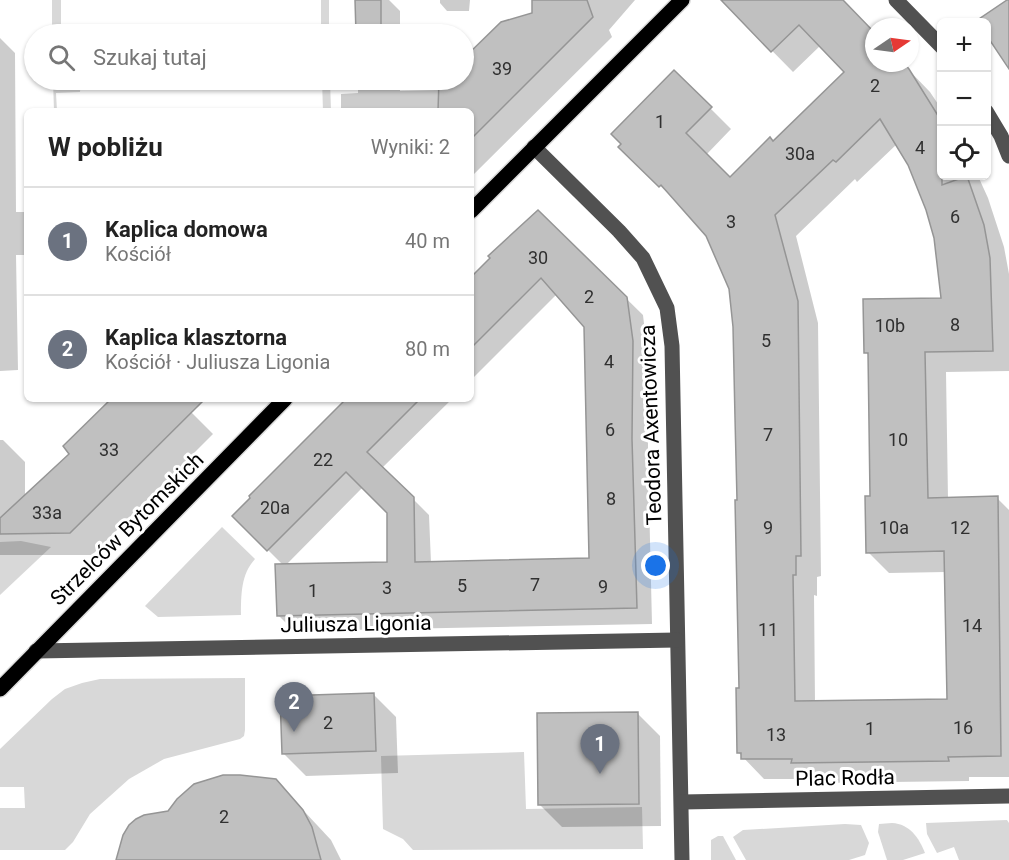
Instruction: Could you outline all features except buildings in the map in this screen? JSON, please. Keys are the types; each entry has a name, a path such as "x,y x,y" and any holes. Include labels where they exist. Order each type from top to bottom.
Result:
{"main road":[{"path":"474,208 682,0"},
{"name":"Strzelców Bytomskich","path":"0,689 282,402"}],"street":[{"path":"896,0 937,42"},
{"path":"991,118 1009,156"},
{"name":"Teodora Axentowicza","path":"534,147 643,258 667,308 672,346 682,860"},
{"name":"Juliusza Ligonia","path":"36,651 677,640"},
{"name":"Plac Rodła","path":"682,802 1009,796"}],"shaded area":[{"path":"52,0 61,0 61,24 52,24"},
{"path":"321,0 329,0 329,24 321,24"},
{"path":"53,90 80,90 80,92 56,93 57,108 54,108"},
{"path":"322,90 330,90 331,108 323,108"},
{"path":"222,527 255,559 244,578 241,615 158,617 145,606"},
{"path":"21,541 51,547 0,595 0,542"},
{"path":"245,678 245,730 244,736 240,739 164,759 129,779 90,814 73,842 65,850 0,850 0,808 25,808 24,787 0,787 0,749 65,689 100,679"},
{"path":"524,752 526,809 642,807 643,849 413,850 403,839 383,829 381,756"},
{"path":"1007,820 1009,823 1009,860 959,860 954,847 937,853 927,834 926,823"},
{"path":"892,823 909,829 920,842 925,853 903,860 887,860 878,832 879,824"},
{"path":"861,825 869,843 865,855 849,860 746,860 733,837 743,830"},
{"path":"723,836 736,860 711,860 711,840"}],"place":[{"name":"Kaplica klasztorna","path":"294,732"},
{"name":"Kaplica domowa","path":"600,774"}]}
